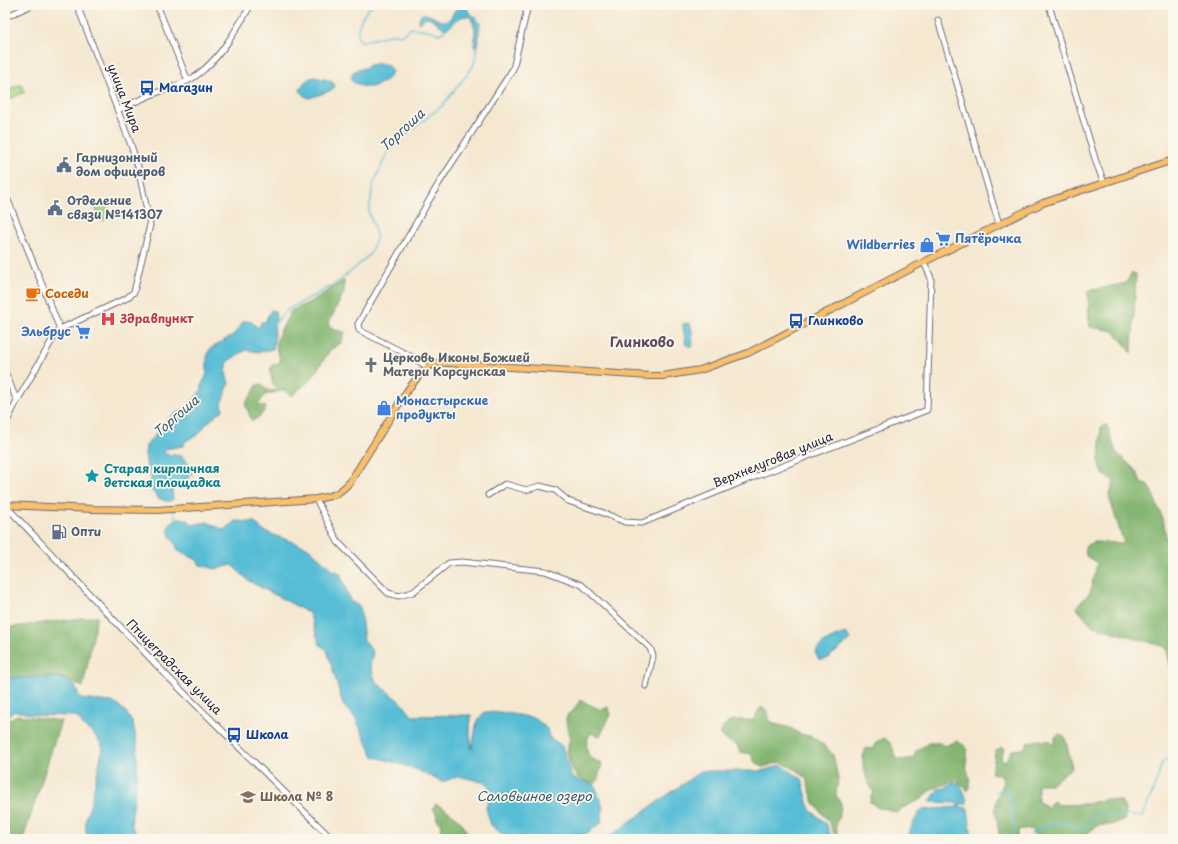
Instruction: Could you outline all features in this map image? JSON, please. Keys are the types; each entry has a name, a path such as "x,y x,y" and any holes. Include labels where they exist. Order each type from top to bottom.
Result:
{"main road":[{"path":"5,505 113,510 157,510 316,499 335,495 350,482 407,391 420,374 427,367 437,363 650,376 662,376 688,372 727,361 748,353 924,262 1043,203 1173,160"}],"street":[{"path":"5,16 32,5"},
{"name":"улица Мира","path":"60,329 127,298 134,292 150,225 138,167 131,145 77,5"},
{"path":"157,5 188,81"},
{"path":"118,110 188,81 197,75 212,63 251,5"},
{"path":"427,367 416,359 359,330 358,324 439,184 513,69 528,5"},
{"path":"1049,5 1096,162 1104,183"},
{"path":"938,20 1000,224"},
{"path":"5,193 60,329 17,401 5,425"},
{"name":"Верхнелуговая улица","path":"488,495 505,484 526,490 540,486 555,490 568,501 625,522 642,524 746,480 927,410 931,278 924,262"},
{"path":"5,372 17,401"},
{"path":"316,499 338,542 388,593 399,596 413,592 449,564 462,562 545,571 582,585 650,648 653,656 646,686"},
{"name":"Птицеградская улица","path":"5,505 170,679 332,839"}],"green space":[{"path":"21,84 25,92 6,101 5,91"},
{"path":"105,202 111,217 101,221 95,206"},
{"path":"1132,273 1136,274 1132,353 1114,331 1090,327 1088,291 1126,283"},
{"path":"344,280 344,292 328,325 336,330 345,332 341,343 330,350 311,379 292,396 285,390 265,395 258,405 266,407 265,410 260,416 252,421 245,404 257,385 261,384 270,391 277,390 278,387 273,385 270,370 273,365 279,364 280,358 276,344 279,334 291,311 312,301"},
{"path":"1107,425 1116,452 1136,471 1141,482 1149,485 1163,519 1168,547 1173,548 1173,678 1166,647 1093,626 1076,608 1090,592 1097,563 1086,556 1085,547 1093,542 1124,543 1109,497 1114,481 1103,474 1099,463 1101,427"},
{"path":"97,616 83,687 58,677 5,678 5,628"},
{"path":"580,700 601,710 608,707 611,714 600,736 591,733 587,741 589,757 602,764 597,782 592,784 577,777 571,768 567,752 570,736 566,719 568,714 574,710"},
{"path":"761,707 768,712 768,719 775,724 791,728 800,734 810,736 823,744 833,755 838,778 836,795 841,804 840,813 836,824 838,839 835,837 830,823 814,803 806,778 797,770 780,762 763,767 754,761 751,754 740,752 737,745 726,740 720,734 725,725 732,721 754,720"},
{"path":"17,715 61,721 23,839 5,839 5,722"},
{"path":"1060,734 1065,737 1072,767 1052,784 1038,784 1038,802 1045,805 1046,809 1053,801 1058,805 1086,804 1107,799 1121,801 1125,809 1125,820 1110,825 1098,825 1080,839 1046,839 1036,837 1031,829 1019,829 1016,839 1000,839 995,809 997,798 1004,782 1000,775 991,773 995,752 1001,747 1004,749 1001,757 1003,762 1007,759 1012,750 1023,749 1027,743 1038,740 1050,741 1055,745 1055,737"},
{"path":"885,738 891,744 897,759 901,760 914,758 917,750 928,743 940,743 944,746 957,741 962,744 967,749 966,765 970,781 968,791 957,781 950,782 931,790 922,799 904,807 897,813 888,809 878,808 870,802 871,796 874,793 864,770 863,757 866,748 874,749 876,742"},
{"path":"436,804 448,811 461,822 470,839 438,839 442,826 437,820 436,813 433,809"}],"water":[{"path":"461,5 468,9 468,11 478,20 480,24 477,47 474,46 475,28 471,18 467,16 460,18 445,29 431,18 426,17 420,23 418,22 423,14 430,15 441,21 445,21 451,18 456,9"},
{"path":"380,63 387,65 392,71 384,82 375,86 366,87 353,82 351,77 354,71"},
{"path":"315,77 329,80 334,83 335,86 332,90 310,98 307,97 300,90 302,85 310,78"},
{"path":"271,310 275,311 276,317 274,325 275,334 273,349 259,352 246,350 228,361 226,373 229,384 222,402 223,410 207,423 198,435 189,439 183,446 165,449 165,454 182,456 192,468 192,474 185,482 173,489 173,499 171,501 158,498 151,490 150,486 151,478 150,472 147,468 145,454 146,446 168,419 187,408 202,389 202,384 207,374 207,357 210,349 233,336 244,321 252,322 257,327 260,327 261,322 265,322"},
{"path":"684,323 690,324 691,327 692,347 686,345"},
{"name":"Соловьиное озеро","path":"178,518 183,518 192,525 207,522 224,530 235,521 255,522 263,531 307,547 333,570 340,573 350,601 360,607 364,641 373,652 370,666 376,682 403,704 412,716 471,715 470,733 472,749 477,721 485,712 500,712 535,718 547,729 549,737 562,746 572,778 595,785 603,808 601,823 584,835 553,835 552,839 530,839 529,837 504,836 491,825 486,808 492,791 486,783 459,776 442,782 413,768 373,756 356,719 343,705 327,650 320,645 309,613 249,581 232,565 216,569 200,565 197,560 178,550 170,536 168,529 172,522"},
{"path":"846,633 850,639 849,641 828,658 820,660 816,655 818,648 825,642"},
{"path":"58,677 75,686 80,699 112,702 119,706 126,712 133,724 137,742 137,773 131,824 138,839 88,839 86,819 103,747 95,735 83,726 81,721 75,716 36,715 15,711 5,717 5,678"},
{"path":"781,765 802,779 810,810 826,823 832,839 601,839 610,836 701,771 762,771"},
{"path":"952,783 959,784 966,798 967,804 960,804 960,807 968,808 972,839 907,839 913,823 921,810 958,807 957,803 930,802 938,789 945,788"}],"waterway":[{"name":"Торгоша","path":"373,5 365,12 360,22 358,32 360,42 394,34 401,35 412,28 428,30 439,34 445,29"},
{"name":"Торгоша","path":"272,326 287,310 335,284 370,254 377,237 369,212 373,185 387,153 411,130 442,106 473,67 476,56 476,45"},
{"name":"Торгоша","path":"173,510 176,520"},
{"name":"Торгоша","path":"1031,834 1045,826 1062,823 1084,830 1094,815 1127,815 1142,817 1151,797 1162,762 1173,756"},
{"name":"Торгоша","path":"996,792 1004,789 1008,790 1016,834"}],"place":[{"name":"Магазин","path":"147,88"},
{"name":"Гарнизонный дом офицеров","path":"64,165"},
{"name":"Отделение связи №141307","path":"55,208"},
{"name":"Пятёрочка","path":"943,239"},
{"name":"Wildberries","path":"927,245"},
{"name":"Соседи","path":"33,294"},
{"name":"Здравпункт","path":"108,319"},
{"name":"Глинково","path":"796,321"},
{"name":"Эльбрус","path":"83,332"},
{"name":"Церковь Иконы Божией Матери Корсунская","path":"371,365"},
{"name":"Монастырские продукты","path":"384,408"},
{"name":"Старая кирпичная детская площадка","path":"92,476"},
{"name":"Опти","path":"59,532"},
{"name":"Школа","path":"234,735"},
{"name":"Школа № 8","path":"248,797"}],"district":[{"name":"Глинково","path":"642,342"}]}
